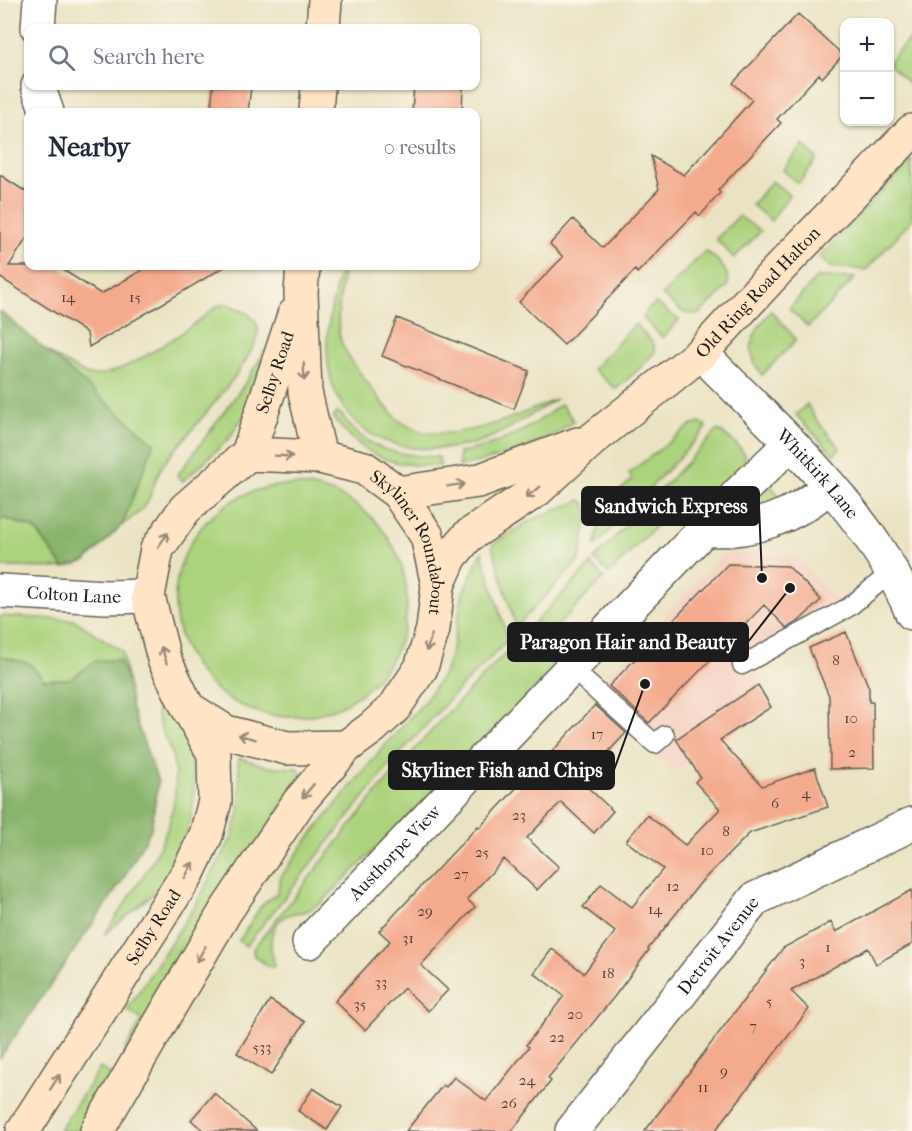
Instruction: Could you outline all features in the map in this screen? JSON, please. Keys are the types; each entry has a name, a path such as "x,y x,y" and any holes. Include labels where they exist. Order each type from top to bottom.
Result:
{"main road":[{"path":"323,24 325,0"},
{"path":"316,108 318,90"},
{"name":"Old Ring Road Halton","path":"438,585 451,556 468,536 537,490 593,439 701,353 912,131"},
{"name":"Selby Road","path":"248,454 302,279"},
{"name":"Selby Road","path":"302,279 305,392 320,457"},
{"name":"Old Ring Road Halton","path":"398,493 478,481 593,439"},
{"path":"248,454 185,509 157,549 148,596 164,659 188,708 226,732 287,748 346,747"},
{"name":"Skyliner Roundabout","path":"248,454 320,457 364,468 398,493 427,536 438,585 433,629 421,668 394,708 346,747"},
{"name":"Selby Road","path":"23,1131 188,873 206,835 215,801 214,754 188,708"},
{"path":"109,1127 225,912 299,802 346,747"}],"street":[{"path":"38,24 40,0"},
{"path":"39,90 46,108"},
{"name":"Whitkirk Lane","path":"701,353 790,444 860,524 892,572 912,613"},
{"name":"Austhorpe View","path":"309,942 704,529 790,444"},
{"path":"704,529 716,530 747,526 787,516 813,501 829,486"},
{"name":"Colton Lane","path":"0,591 106,597 148,596"},
{"name":"Detroit Avenue","path":"572,1131 755,898 912,824"}],"lane":[{"path":"742,664 849,607 892,572"},
{"path":"571,668 655,744 665,735"}],"shaded area":[{"path":"724,553 795,555 854,618 750,666 775,707 673,772 589,697"}],"green space":[{"path":"912,36 912,84 909,84 894,69 894,56"},
{"path":"803,145 817,159 798,184 783,170"},
{"path":"912,160 912,220 866,270 830,267 819,257"},
{"path":"772,181 789,195 771,221 752,205"},
{"path":"739,216 761,231 734,258 716,239"},
{"path":"705,251 719,262 725,271 727,287 699,314 684,313 662,295"},
{"path":"340,271 343,271 338,327 342,344 369,385 394,416 403,423 427,433 463,431 495,424 557,399 498,434 461,446 413,448 375,437 348,414 332,382 327,343"},
{"path":"817,277 855,278 808,327 789,309"},
{"path":"656,303 679,320 663,338 643,318 648,309"},
{"path":"226,304 250,315 258,327 256,340 248,357 219,397 162,466 146,504 122,525 154,443 41,348 85,374 102,375 156,350 217,306"},
{"path":"0,311 154,443 122,525 86,561 64,568 35,529 4,518 0,521"},
{"path":"771,311 795,338 795,341 762,375 753,358 752,342 759,327"},
{"path":"635,324 654,344 655,352 616,389 593,369"},
{"path":"266,349 255,398 228,440 183,481 177,476 246,382"},
{"path":"561,404 574,421 561,430 519,450 489,460 459,466 459,453 513,435 537,422"},
{"path":"807,404 814,417 840,448 834,455 796,415"},
{"path":"337,412 361,436 383,449 409,455 439,457 440,466 407,464 380,457 357,443 346,432 334,419"},
{"path":"699,423 705,425 706,429 595,546 602,506 632,480 629,473 690,426"},
{"path":"718,430 738,446 746,459 712,501 694,487 609,574 594,559"},
{"path":"291,485 314,487 346,499 365,511 381,527 402,567 407,601 405,624 393,656 381,675 365,691 325,712 291,717 268,715 236,703 217,691 201,675 180,635 175,601 177,578 189,546 201,527 217,511 257,490"},
{"path":"771,486 788,507 747,513 747,508 766,488"},
{"path":"581,500 586,504 588,513 580,559 516,627 492,545 529,521"},
{"path":"3,518 35,529 64,568 0,567 0,521"},
{"path":"482,552 508,640 456,692 388,767 246,946 239,941 261,906 277,893 281,877 304,844 385,745 424,702 445,672 453,646 463,592"},
{"path":"591,564 604,578 537,647 558,668 321,903 307,911 290,914 277,923 271,944 275,966 270,967 254,956 253,949 378,791 440,721"},
{"path":"0,616 74,620 122,651 127,678 118,660 95,661 71,679 44,680 30,664 0,656"},
{"path":"0,656 30,664 44,680 71,679 95,661 119,660 127,678 132,710 158,782 151,829 122,881 0,1058"},
{"path":"154,692 178,724 187,746 193,770 194,794 191,818 181,849 160,888 104,935 157,852 167,830 173,808 175,784 173,759 159,724"},
{"path":"240,758 269,767 298,768 302,774 129,1053 125,1050 142,1020 127,1010 196,904 232,837 239,812 238,760"},
{"path":"100,1068 116,1077 82,1131 59,1131"}],"building":[{"path":"798,14 840,52 840,58 822,78 819,74 777,119 781,123 718,190 720,193 700,216 696,212 637,273 635,270 564,345 519,302 563,257 550,244 573,219 603,248 659,189 651,156 684,175 752,100 733,83"},
{"path":"213,90 251,90 248,108 211,108"},
{"path":"414,90 463,90 462,108 412,108"},
{"path":"0,175 24,190 24,242 9,266 24,266 24,270 63,270 101,294 142,270 219,270 89,347 87,333 1,278 0,280"},
{"path":"397,318 529,371 514,409 382,356"},
{"path":"728,564 788,566 821,600 799,621 787,628 764,605 649,723 609,686"},
{"path":"846,632 869,688 869,702 873,702 874,768 830,769 829,696 809,648"},
{"path":"758,685 771,707 720,740 762,786 815,768 828,807 750,833 701,882 648,949 614,997 548,1078 551,1081 512,1131 406,1131 443,1085 446,1087 454,1077 486,1101 529,1047 526,1045 564,996 534,973 552,949 584,973 615,932 583,907 601,884 632,907 663,869 626,841 647,815 685,845 720,809 695,782 700,777 676,739"},
{"path":"595,705 626,733 581,781 613,811 594,833 561,802 527,838 559,867 537,890 504,859 467,899 475,907 421,965 448,990 428,1011 404,988 365,1030 335,1001 390,941 379,931"},
{"path":"912,890 912,944 876,964 868,948 791,991 809,1009 715,1131 645,1131 783,948 831,922 836,932"},
{"path":"270,1000 305,1022 271,1075 237,1053"},
{"path":"313,1088 342,1107 327,1130 298,1111"},
{"path":"214,1093 257,1131 204,1131 191,1120"}],"place":[{"name":"Sandwich Express","path":"762,578"},
{"name":"Paragon Hair and Beauty","path":"790,588"},
{"name":"Skyliner Fish and Chips","path":"645,684"}]}
